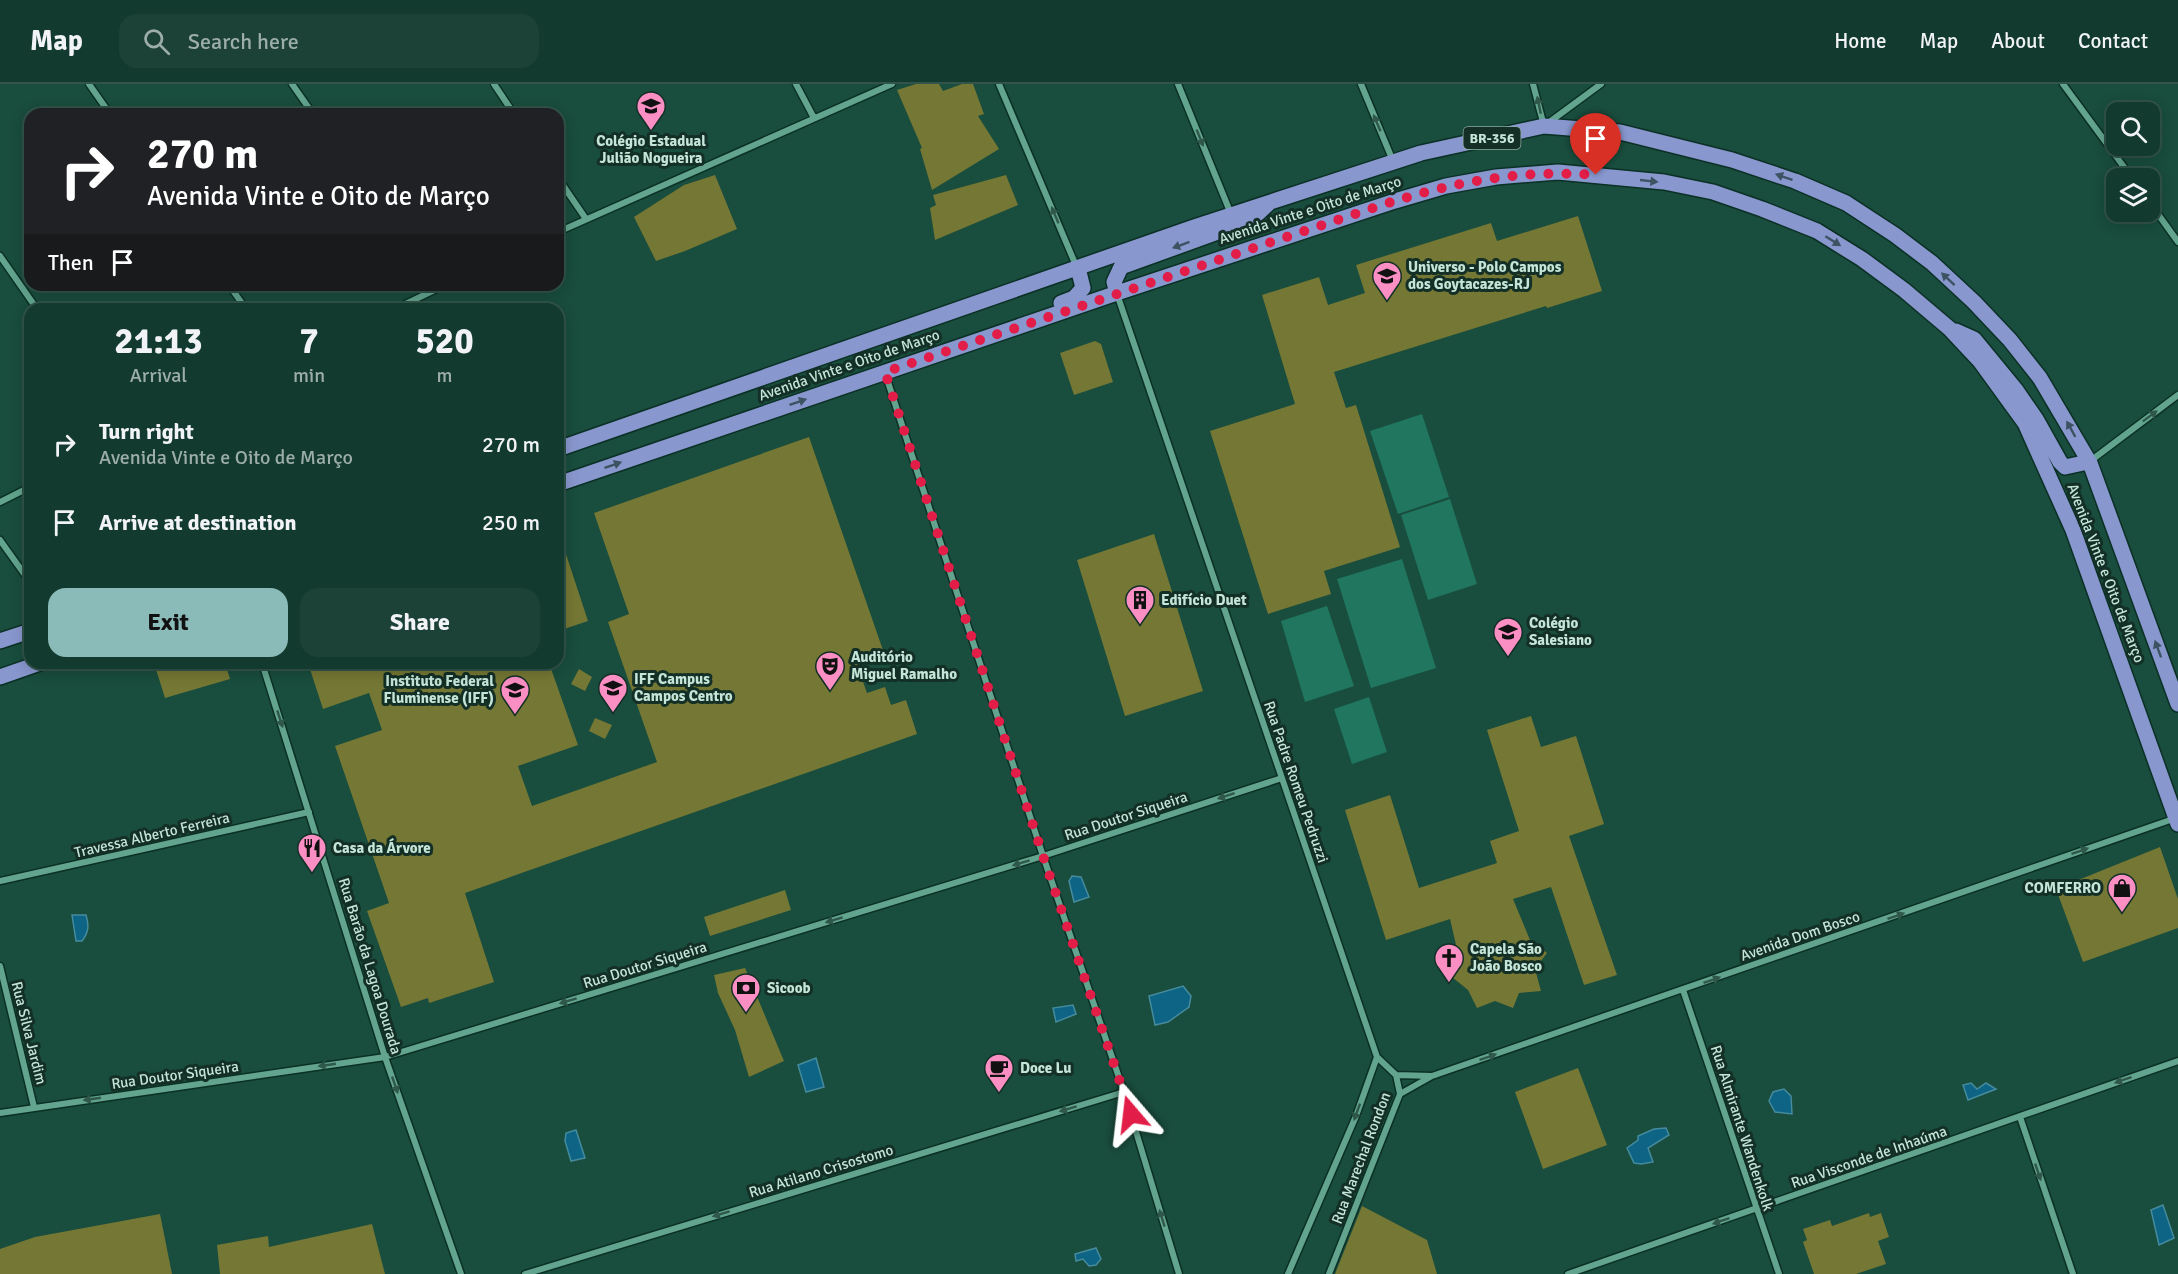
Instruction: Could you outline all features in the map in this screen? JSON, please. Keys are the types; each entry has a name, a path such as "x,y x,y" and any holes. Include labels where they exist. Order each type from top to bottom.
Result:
{"main road":[{"name":"Avenida Vinte e Oito de Março","path":"564,447 1231,214 1393,161 1544,126 1620,132 1732,160 1846,203 1932,263 1974,302 2010,340 2040,378 2088,462 2175,686 2178,704"},
{"name":"Avenida Vinte e Oito de Março","path":"564,482 1117,293 1384,204 1446,186 1496,177 1558,172 1664,182 1713,192 1817,231 1862,258 1950,329 1980,361 2025,423 2056,489 2073,530 2177,821"},
{"path":"1117,293 1114,282 1121,267 1251,220 1270,202"},
{"path":"916,361 924,348 1074,298 1083,288 1078,268"},
{"path":"1950,329 1974,339 2016,390 2036,419 2060,462 2066,467 2088,462"},
{"path":"0,641 24,634"},
{"path":"0,677 24,669"}],"street":[{"path":"89,84 106,108"},
{"path":"292,84 309,108"},
{"path":"494,84 510,108"},
{"path":"796,84 814,118"},
{"path":"564,229 892,84"},
{"path":"999,84 1078,268"},
{"path":"1178,84 1231,214"},
{"path":"1361,84 1393,161"},
{"path":"1533,84 1544,126 1601,84"},
{"path":"2063,84 2125,168"},
{"path":"564,187 586,219"},
{"path":"2160,217 2178,242"},
{"path":"0,256 24,290"},
{"path":"405,303 427,291"},
{"name":"Rua Padre Romeu Pedruzzi","path":"1117,293 1377,1057"},
{"path":"885,372 1043,856 1124,1092 1179,1274"},
{"path":"2088,462 2178,395"},
{"path":"0,502 24,490"},
{"path":"0,540 24,574"},
{"name":"Rua Barão da Lagoa Dourada","path":"264,669 385,1057 461,1274"},
{"name":"Rua Doutor Siqueira","path":"0,1113 385,1057 1043,856 1282,778"},
{"name":"Travessa Alberto Ferreira","path":"0,881 309,812"},
{"name":"Avenida Dom Bosco","path":"1400,1094 1432,1076 2177,821"},
{"name":"Rua Silva Jardim","path":"0,966 34,1107"},
{"name":"Rua Almirante Wandenkolk","path":"1683,990 1779,1274"},
{"path":"1288,1274 1356,1116 1377,1057"},
{"name":"Rua Marechal Rondon","path":"1329,1274 1400,1094 1396,1074 1377,1057"},
{"name":"Rua Visconde de Inhaúma","path":"1568,1274 2178,1061"},
{"name":"Avenida Dom Bosco","path":"1396,1074 1432,1076"},
{"name":"Rua Atilano Crisostomo","path":"525,1274 1124,1092"},
{"path":"2020,1117 2073,1274"}],"green space":[{"path":"1422,414 1449,497 1398,514 1370,431"},
{"path":"1450,499 1477,584 1428,600 1401,515"},
{"path":"1402,559 1436,668 1371,688 1337,579"},
{"path":"1327,606 1354,686 1305,702 1281,621"},
{"path":"1369,697 1387,752 1352,764 1334,709"}],"water":[{"path":"1072,876 1081,877 1089,897 1074,902 1069,881"},
{"path":"72,915 86,915 88,928 82,941 76,941"},
{"path":"1183,986 1191,996 1189,1007 1168,1022 1155,1025 1149,996"},
{"path":"1073,1005 1076,1014 1056,1022 1053,1008"},
{"path":"816,1058 824,1087 806,1092 798,1065"},
{"path":"1971,1083 1977,1089 1986,1083 1996,1089 1968,1100 1963,1085"},
{"path":"1784,1089 1791,1096 1792,1114 1775,1112 1769,1101 1773,1092"},
{"path":"1666,1128 1669,1135 1648,1148 1653,1162 1634,1163 1627,1148 1638,1140 1638,1136 1654,1129"},
{"path":"576,1130 585,1158 571,1161 565,1141 566,1133"},
{"path":"2163,1205 2174,1238 2159,1245 2151,1210"},
{"path":"1096,1248 1101,1259 1096,1265 1089,1266 1083,1259 1076,1261 1075,1254"}],"building":[{"path":"916,84 939,84 943,91 962,84 973,84 984,114 978,116 999,149 932,190 920,149 922,148 897,90"},
{"path":"715,175 737,229 656,261 634,217 684,185"},
{"path":"1006,175 1018,205 935,240 930,208 936,205 933,195"},
{"path":"1578,216 1602,291 1547,308 1546,306 1334,372 1346,408 1356,405 1400,547 1324,571 1331,594 1268,614 1210,431 1295,404 1262,295 1319,277 1328,305 1365,293 1356,265 1491,223 1497,241"},
{"path":"1095,341 1101,344 1113,382 1074,395 1060,353"},
{"name":"IFF Campus Campos Centro","path":"809,437 885,656 857,665 867,693 885,687 891,705 906,700 917,734 465,893 494,982 429,1003 428,998 401,1007 367,911 389,903 335,746 382,730 369,693 323,709 310,669 551,669 578,745 518,766 532,806 657,762 608,622 629,614 594,513"},
{"name":"Edifício Duet","path":"1154,534 1203,691 1125,716 1077,560"},
{"path":"564,548 588,621 564,629"},
{"path":"156,669 227,669 230,679 165,698"},
{"path":"579,669 592,677 585,691 571,684"},
{"path":"1531,716 1541,747 1576,736 1604,824 1569,836 1617,975 1584,985 1551,887 1513,899 1530,940 1547,953 1535,969 1541,991 1519,993 1513,1008 1495,1001 1477,1008 1468,990 1452,977 1460,962 1450,919 1386,940 1345,810 1390,795 1419,888 1497,863 1490,841 1519,831 1487,730"},
{"path":"595,718 612,725 605,739 589,731"},
{"name":"COMFERRO","path":"2160,847 2178,899 2178,928 2083,962 2056,889"},
{"path":"785,890 791,910 710,936 704,917"},
{"name":"Sicoob","path":"745,968 784,1061 749,1077 735,1030 718,993 714,975"},
{"path":"1578,1068 1607,1145 1543,1169 1515,1092"},
{"path":"1362,1206 1427,1240 1437,1274 1335,1274"},
{"path":"1869,1213 1870,1217 1881,1213 1889,1237 1878,1241 1886,1264 1856,1274 1814,1274 1803,1242 1807,1240 1803,1229 1830,1220 1832,1226"},
{"path":"160,1214 172,1274 0,1274 0,1249 35,1237"},
{"path":"372,1224 385,1274 220,1274 217,1245 268,1236 269,1247"}],"place":[{"name":"Colégio Estadual Julião Nogueira","path":"651,132"},
{"name":"Universo - Polo Campos dos Goytacazes-RJ","path":"1387,302"},
{"name":"Edifício Duet","path":"1140,626"},
{"name":"Colégio Salesiano","path":"1508,658"},
{"name":"Auditório Miguel Ramalho","path":"830,692"},
{"name":"IFF Campus Campos Centro","path":"613,714"},
{"name":"Instituto Federal Fluminense (IFF)","path":"515,716"},
{"name":"Casa da Árvore","path":"312,874"},
{"name":"COMFERRO","path":"2122,914"},
{"name":"Capela São João Bosco","path":"1449,984"},
{"name":"Sicoob","path":"746,1014"},
{"name":"Doce Lu","path":"999,1094"}],"route":[{"path":"1131,1114 1043,856 885,372 1373,208 1446,186 1496,177 1558,172 1596,175"}]}
